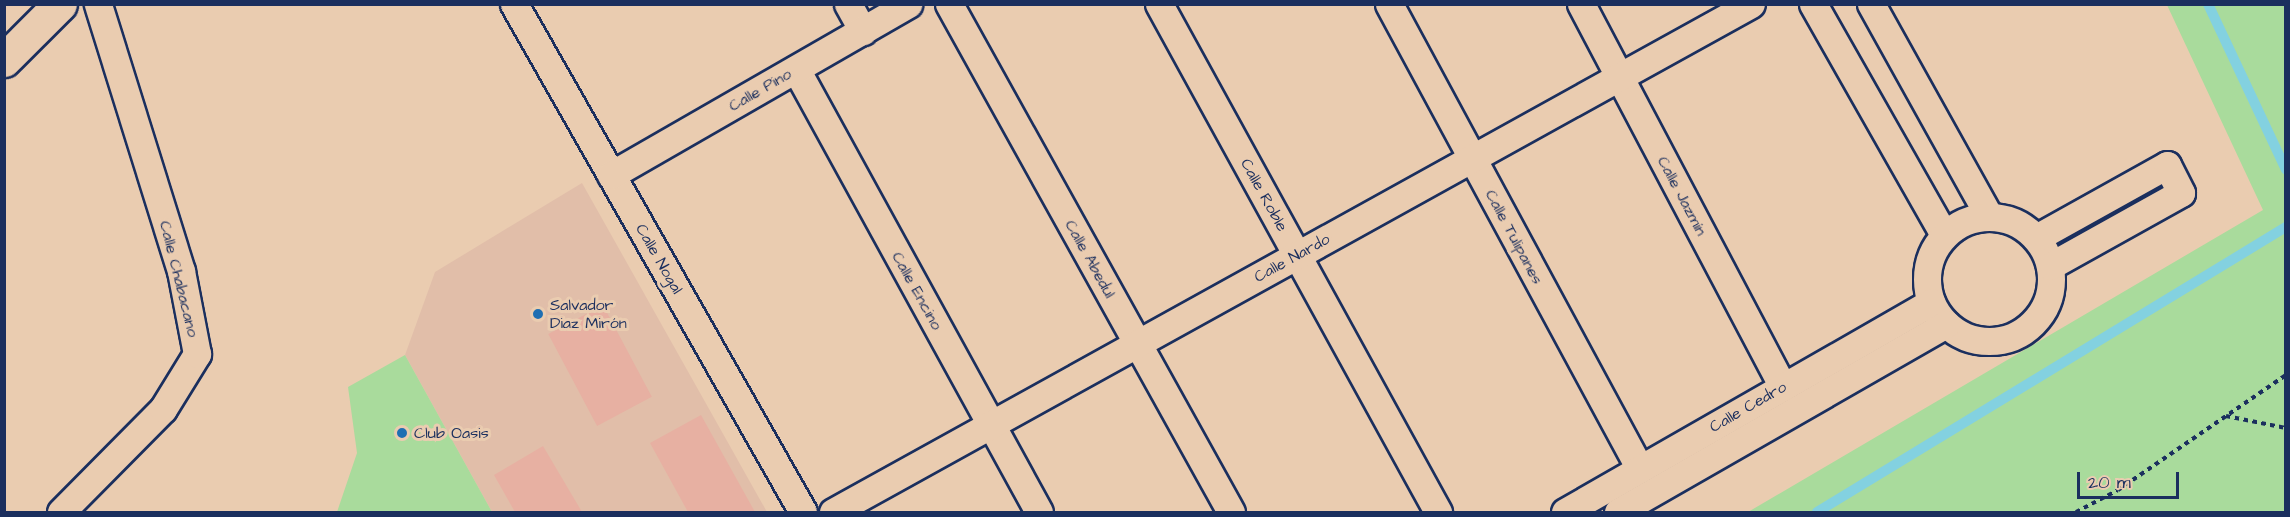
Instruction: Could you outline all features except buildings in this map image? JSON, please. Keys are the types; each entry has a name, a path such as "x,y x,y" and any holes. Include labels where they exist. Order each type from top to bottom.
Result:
{"main road":[{"path":"4,60 60,4"}],"street":[{"name":"Calle Chabacano","path":"62,513 163,409 197,354 181,271 98,4"},
{"name":"Calle Nogal","path":"514,4 803,513"},
{"path":"848,4 863,31"},
{"name":"Calle Pino","path":"611,175 908,4"},
{"name":"Calle Abedul","path":"949,4 1232,513"},
{"name":"Calle Roble","path":"1159,4 1438,513"},
{"name":"Calle Tulipanes","path":"1389,4 1640,469"},
{"name":"Calle Jazmín","path":"1581,4 1783,387"},
{"name":"Calle Nardo","path":"833,513 1751,4"},
{"path":"1813,4 1944,235"},
{"path":"1871,4 1989,216"},
{"name":"Calle Encino","path":"796,69 1039,513"},
{"path":"2036,238 2167,165 2181,193 2050,266"},
{"path":"1989,216 2014,222 2036,238 2050,266 2049,295 2044,310 2023,332 2008,339 1977,340 1946,324 1931,302 1927,271 1944,235 1964,221 1989,216"},
{"name":"Calle Cedro","path":"1565,513 1931,302"},
{"name":"Calle Cedro","path":"1618,513 1946,324"}],"path":[{"path":"2076,513 2118,490 2286,375"},
{"path":"2226,416 2286,428"}],"shaded area":[{"name":"Salvador Diaz Mirón","path":"582,183 767,512 492,512 405,355 435,272"}],"green space":[{"path":"2167,5 2285,5 2285,512 1748,512 2263,210"},
{"name":"Club Oasis","path":"405,355 492,512 337,512 357,453 348,387"}],"waterway":[{"path":"2208,4 2286,170"},
{"path":"1817,512 2286,227"}],"place":[{"name":"Salvador Diaz Mirón","path":"538,314"},
{"name":"Club Oasis","path":"402,433"}]}
